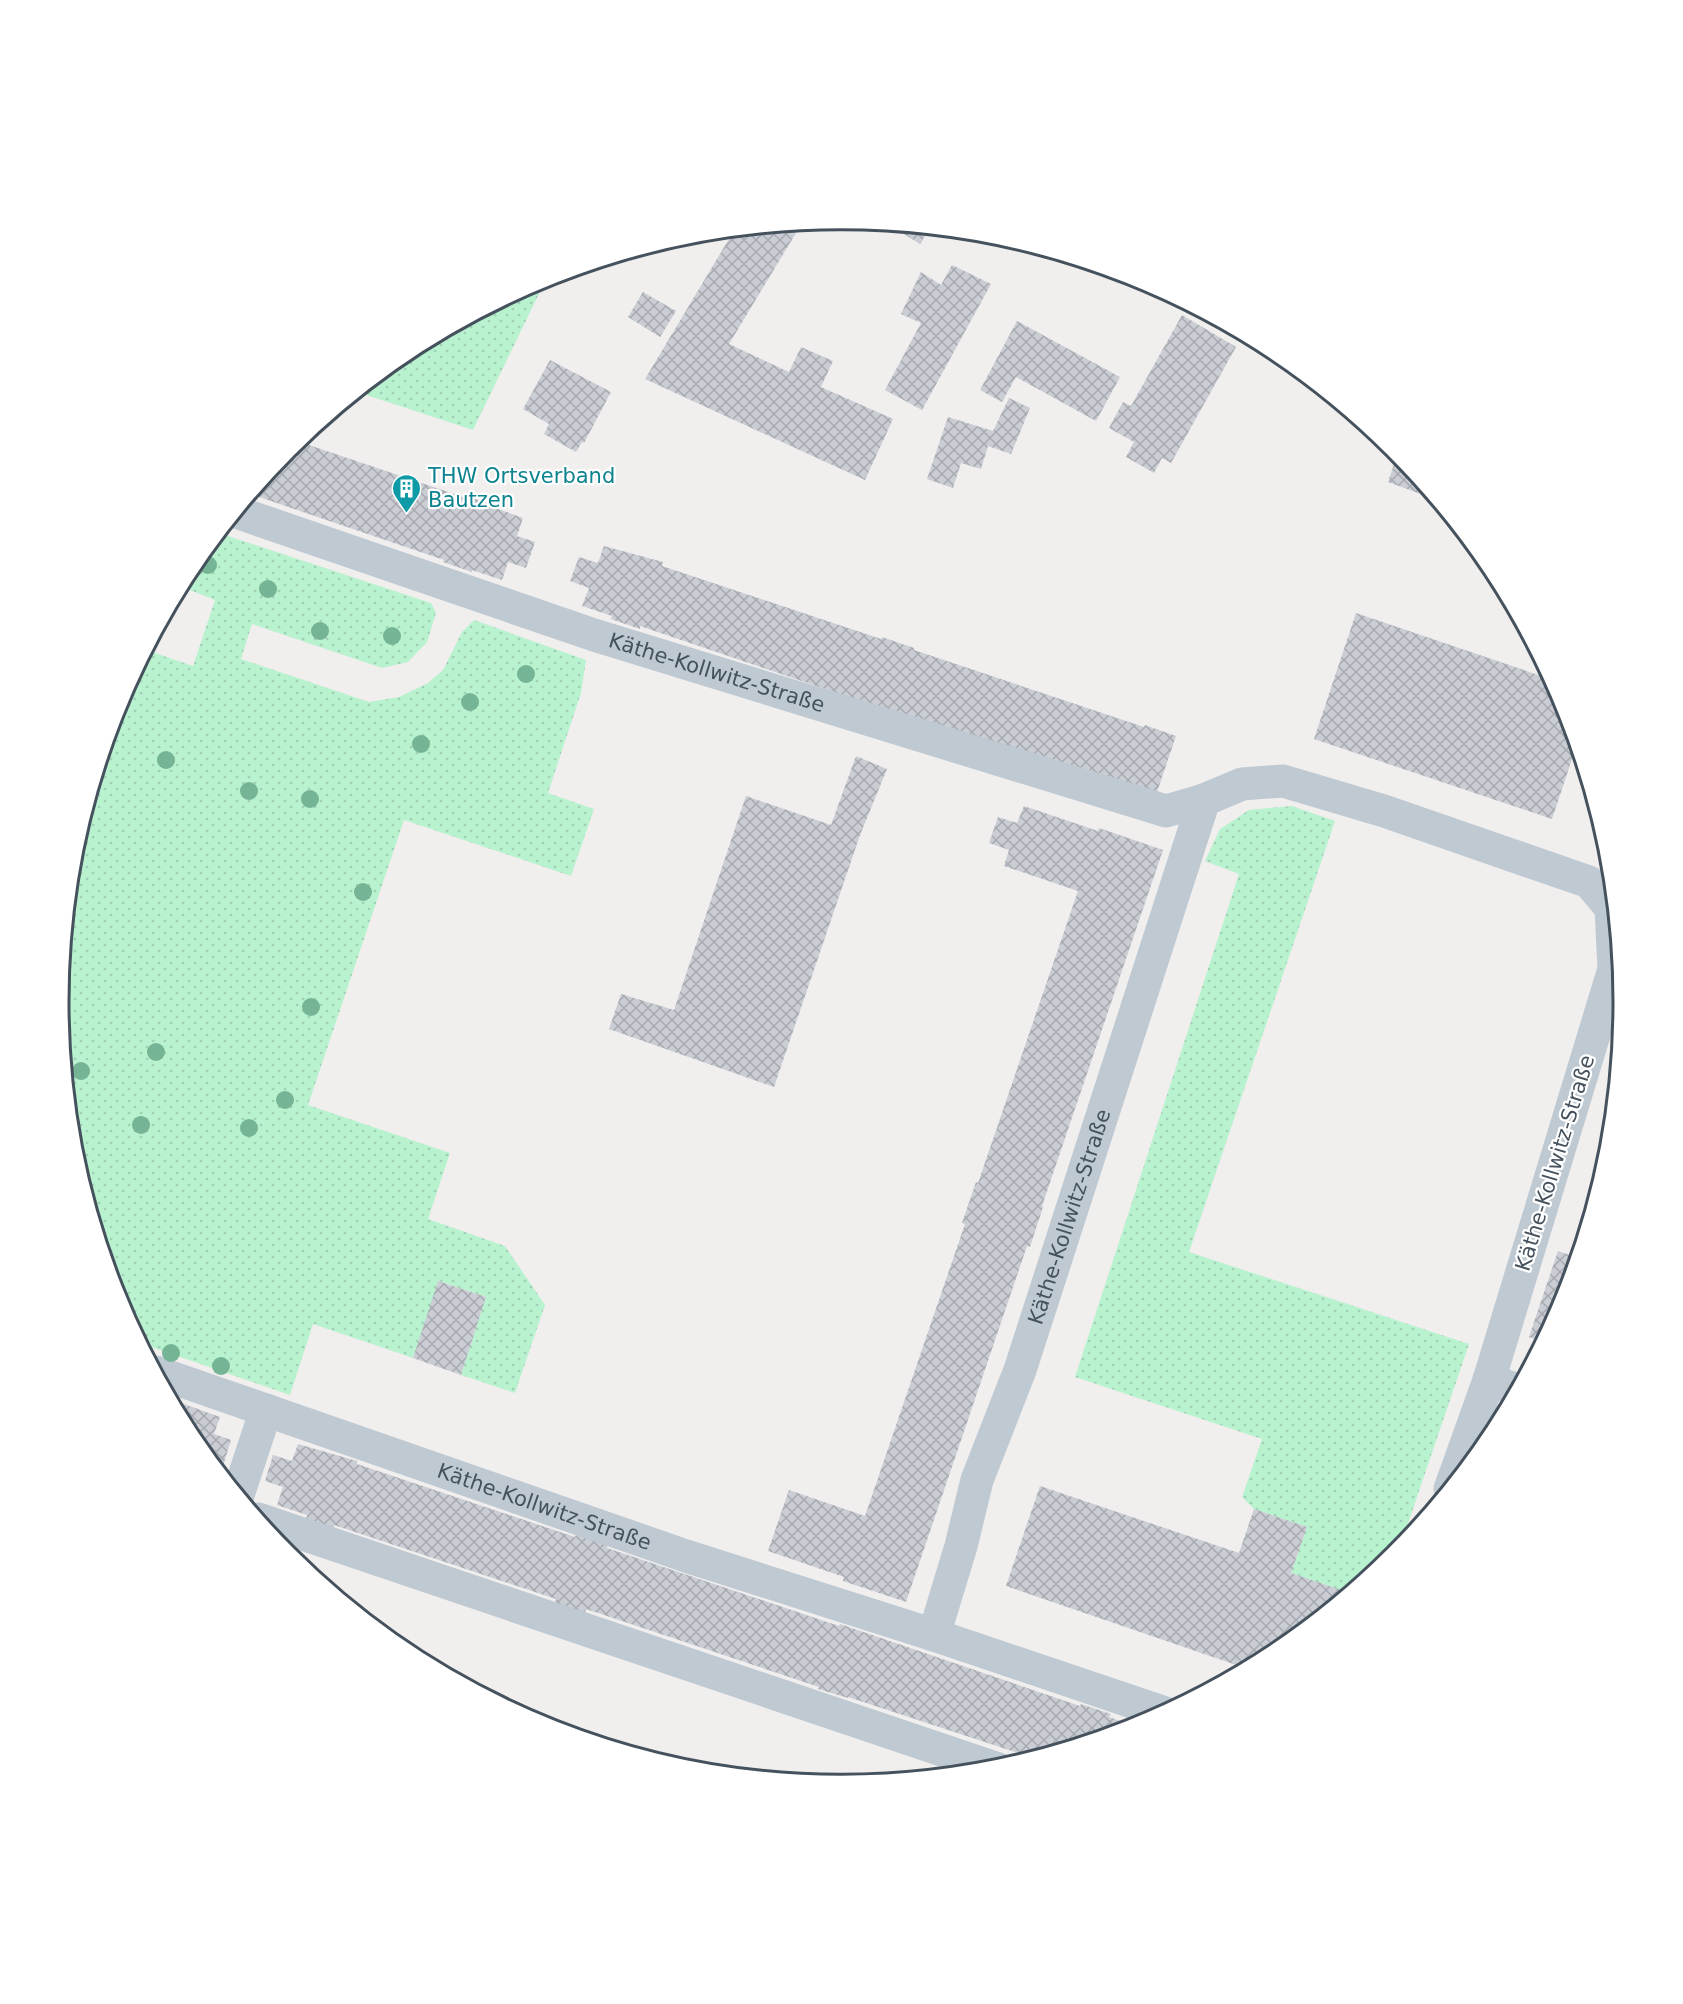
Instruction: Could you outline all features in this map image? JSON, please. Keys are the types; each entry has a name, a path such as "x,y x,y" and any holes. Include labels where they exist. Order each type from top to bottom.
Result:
{"street":[{"name":"Käthe-Kollwitz-Straße","path":"243,515 594,635 1166,811 1203,800 1242,784 1283,781 1384,811 1589,882 1607,900"},
{"name":"Käthe-Kollwitz-Straße","path":"934,1635 961,1546 977,1480 1020,1370 1203,800"},
{"name":"Käthe-Kollwitz-Straße","path":"1469,1451 1503,1385 1613,973"},
{"name":"Käthe-Kollwitz-Straße","path":"165,1375 686,1556 934,1635 1153,1709"},
{"path":"241,1486 266,1410"},
{"path":"273,1524 978,1762"}],"green space":[{"path":"540,291 473,430 364,394 455,333"},
{"path":"226,535 431,603 436,613 427,642 408,662 382,668 252,624 241,659 369,702 399,697 428,683 443,670 462,632 474,620 586,660 581,693 548,793 594,809 571,876 404,820 308,1105 450,1153 428,1219 505,1246 545,1305 515,1393 461,1375 486,1297 439,1281 413,1358 313,1324 290,1395 150,1347 128,1298 95,1202 76,1103 69,1002 76,901 95,802 128,706 149,660 153,652 193,666 215,600 189,589"},
{"path":"1292,806 1335,821 1189,1252 1469,1344 1407,1528 1342,1590 1291,1573 1307,1527 1254,1509 1242,1497 1262,1439 1075,1377 1239,874 1205,861 1220,829 1249,810"}],"building":[{"path":"797,231 729,344 789,372 801,347 833,361 821,387 893,419 865,480 645,379 730,238"},
{"path":"900,232 926,234 920,244"},
{"path":"952,265 991,284 922,410 885,390 921,323 901,314 921,272 941,285"},
{"path":"643,292 676,311 660,337 628,317"},
{"path":"1182,315 1236,347 1171,463 1162,458 1154,473 1126,457 1134,442 1109,428 1123,402 1131,406"},
{"path":"1017,321 1120,377 1096,421 1016,377 1002,402 980,390"},
{"path":"550,360 611,392 584,443 582,442 576,452 544,434 549,424 523,409"},
{"path":"1009,398 1030,408 1011,454 988,446 981,469 961,463 953,488 927,479 948,417 993,431"},
{"name":"THW Ortsverband Bautzen","path":"307,444 496,506 495,508 523,518 517,536 535,542 526,568 508,562 502,580 443,562 444,560 258,497"},
{"path":"1394,463 1424,495 1388,482"},
{"path":"604,546 663,562 662,566 1176,736 1154,801 640,626 640,629 582,606 589,588 570,581 579,557 598,563"},
{"path":"1356,613 1541,676 1573,755 1552,819 1314,739"},
{"path":"856,756 887,769 860,835 774,1087 609,1029 621,994 674,1010 746,796 831,825"},
{"path":"1024,806 1163,850 1030,1247 1027,1246 906,1602 843,1581 844,1577 768,1551 789,1490 865,1516 965,1224 962,1223 976,1182 978,1183 1078,891 1004,866 1009,850 989,843 998,817 1017,823"},
{"path":"1558,1251 1571,1256 1536,1339 1529,1337"},
{"path":"438,1281 486,1297 461,1375 413,1358"},
{"path":"182,1403 220,1417 214,1434 231,1440 223,1464"},
{"path":"298,1444 357,1461 357,1464 575,1537 576,1535 608,1545 607,1548 839,1626 840,1624 1080,1706 1081,1704 1111,1714 1109,1717 1122,1722 1090,1734 1019,1753 818,1689 819,1687 586,1609 585,1613 555,1603 556,1599 334,1525 333,1528 306,1519 307,1515 277,1505 283,1487 265,1481 273,1455 292,1461"},
{"path":"1040,1486 1239,1553 1254,1509 1307,1527 1291,1573 1342,1590 1312,1615 1237,1665 1006,1586"}],"place":[{"name":"THW Ortsverband Bautzen","path":"407,514"}]}
